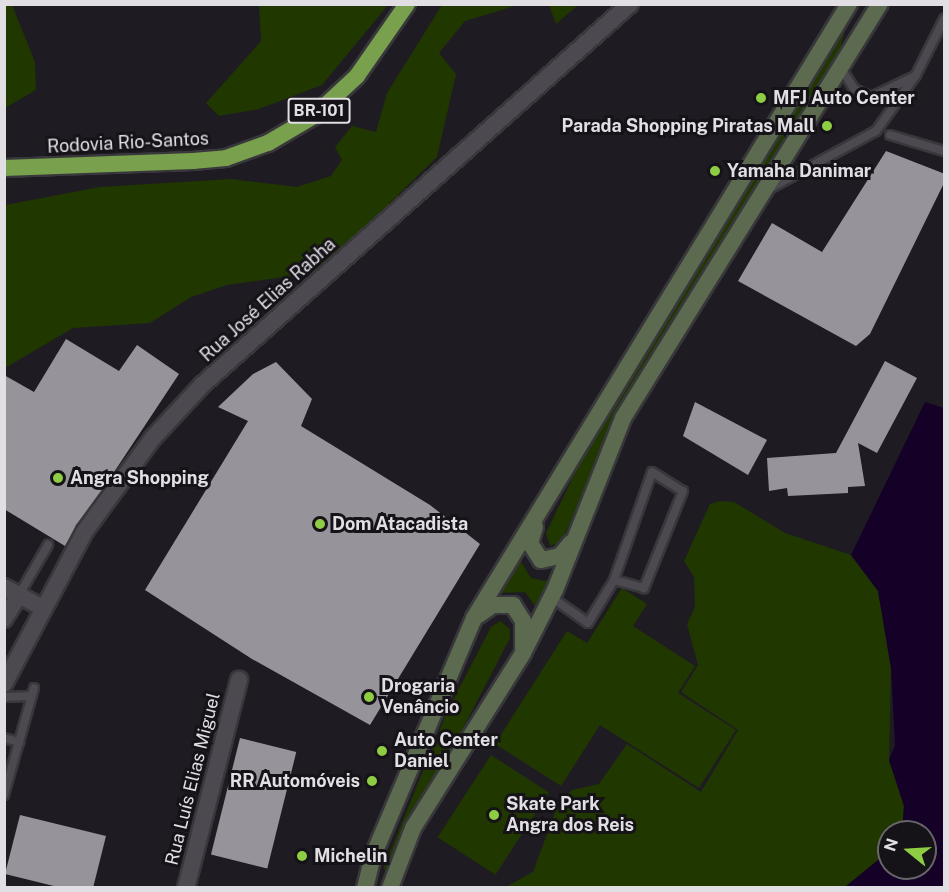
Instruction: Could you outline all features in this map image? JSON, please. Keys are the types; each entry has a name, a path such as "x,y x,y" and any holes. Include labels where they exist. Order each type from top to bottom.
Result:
{"highway":[{"name":"Rodovia Rio-Santos","path":"4,168 226,158 268,143 314,116 357,76 407,4"}],"main road":[{"path":"365,888 373,856 474,618 849,4"},
{"path":"390,888 413,828 523,653 552,597 581,530 623,418 879,5"},
{"path":"542,506 530,543 541,560 560,556 581,530"},
{"path":"474,618 493,605 513,605 523,621 523,653"}],"street":[{"name":"Rua José Elias Rabha","path":"4,684 41,606 85,531 152,439 202,385 630,4"},
{"path":"4,619 12,591 41,606"},
{"name":"Rua Luís Elias Miguel","path":"186,888 239,680"}],"lane":[{"path":"763,192 876,131 915,75 945,19"},
{"path":"841,68 854,89 871,98 915,75"},
{"path":"890,135 945,151"},
{"path":"552,597 588,622 614,580 652,472 683,491 644,588 614,580"},
{"path":"12,591 48,545"},
{"path":"4,697 32,692 4,795"},
{"path":"4,738 19,742"}],"green space":[{"path":"5,4 12,5 35,62 36,90 5,108"},
{"path":"259,4 388,5 322,85 259,109 219,116 206,103 261,41"},
{"path":"549,4 578,5 556,24"},
{"path":"442,5 518,5 465,21 439,53 456,74 437,157 319,272 227,285 191,297 150,323 73,328 5,368 5,205 100,187 231,179 297,187 331,176 342,160 335,147 352,126 376,132 387,93"},
{"path":"845,31 839,53 618,413 562,541 550,546 546,533 588,446"},
{"path":"721,501 734,502 785,533 851,555 878,591 891,668 889,760 904,806 903,820 877,820 877,861 845,887 504,888 533,872 559,802 572,790 599,784 627,744 701,792 738,730 681,692 698,665 687,624 695,607 694,577 684,561 710,504"},
{"path":"520,560 531,578 545,581 554,576 534,616 535,606 525,592 500,593"},
{"path":"622,588 647,604 633,626 695,666 678,693 736,730 699,788 600,725 561,786 495,744 567,631 587,643"},
{"path":"500,621 510,629 510,638 386,876 384,867 446,714 491,627"},
{"name":"Skate Park Angra dos Reis","path":"491,755 549,793 495,875 438,837"}],"shaded area":[{"path":"925,402 944,408 944,887 845,887 877,861 877,880 937,880 937,820 903,820 904,806 889,760 895,745 891,668 878,591 851,555"}],"building":[{"path":"886,151 945,174 945,181 870,334 856,346 738,281 772,223 822,252"},
{"name":"Angra Shopping","path":"66,339 119,371 137,345 179,374 65,546 4,509 4,375 34,392"},
{"path":"885,361 917,378 877,453 858,443 865,486 848,487 848,493 788,496 787,488 769,491 767,458 836,453"},
{"name":"Dom Atacadista","path":"276,362 312,399 301,426 430,505 480,544 370,725 252,659 145,590 248,421 218,407 253,374"},
{"path":"695,402 767,440 748,475 683,436"},
{"path":"240,738 296,752 267,868 211,854"},
{"path":"20,815 106,836 93,888 62,888 5,874"}],"place":[{"name":"MFJ Auto Center","path":"761,98"},
{"name":"Parada Shopping Piratas Mall","path":"827,126"},
{"name":"Yamaha Danimar","path":"715,171"},
{"name":"Angra Shopping","path":"58,478"},
{"name":"Dom Atacadista","path":"320,524"},
{"name":"Drogaria Venâncio","path":"369,697"},
{"name":"Auto Center Daniel","path":"382,751"},
{"name":"RR Automóveis","path":"372,781"},
{"name":"Skate Park Angra dos Reis","path":"494,815"},
{"name":"Michelin","path":"302,856"}]}
